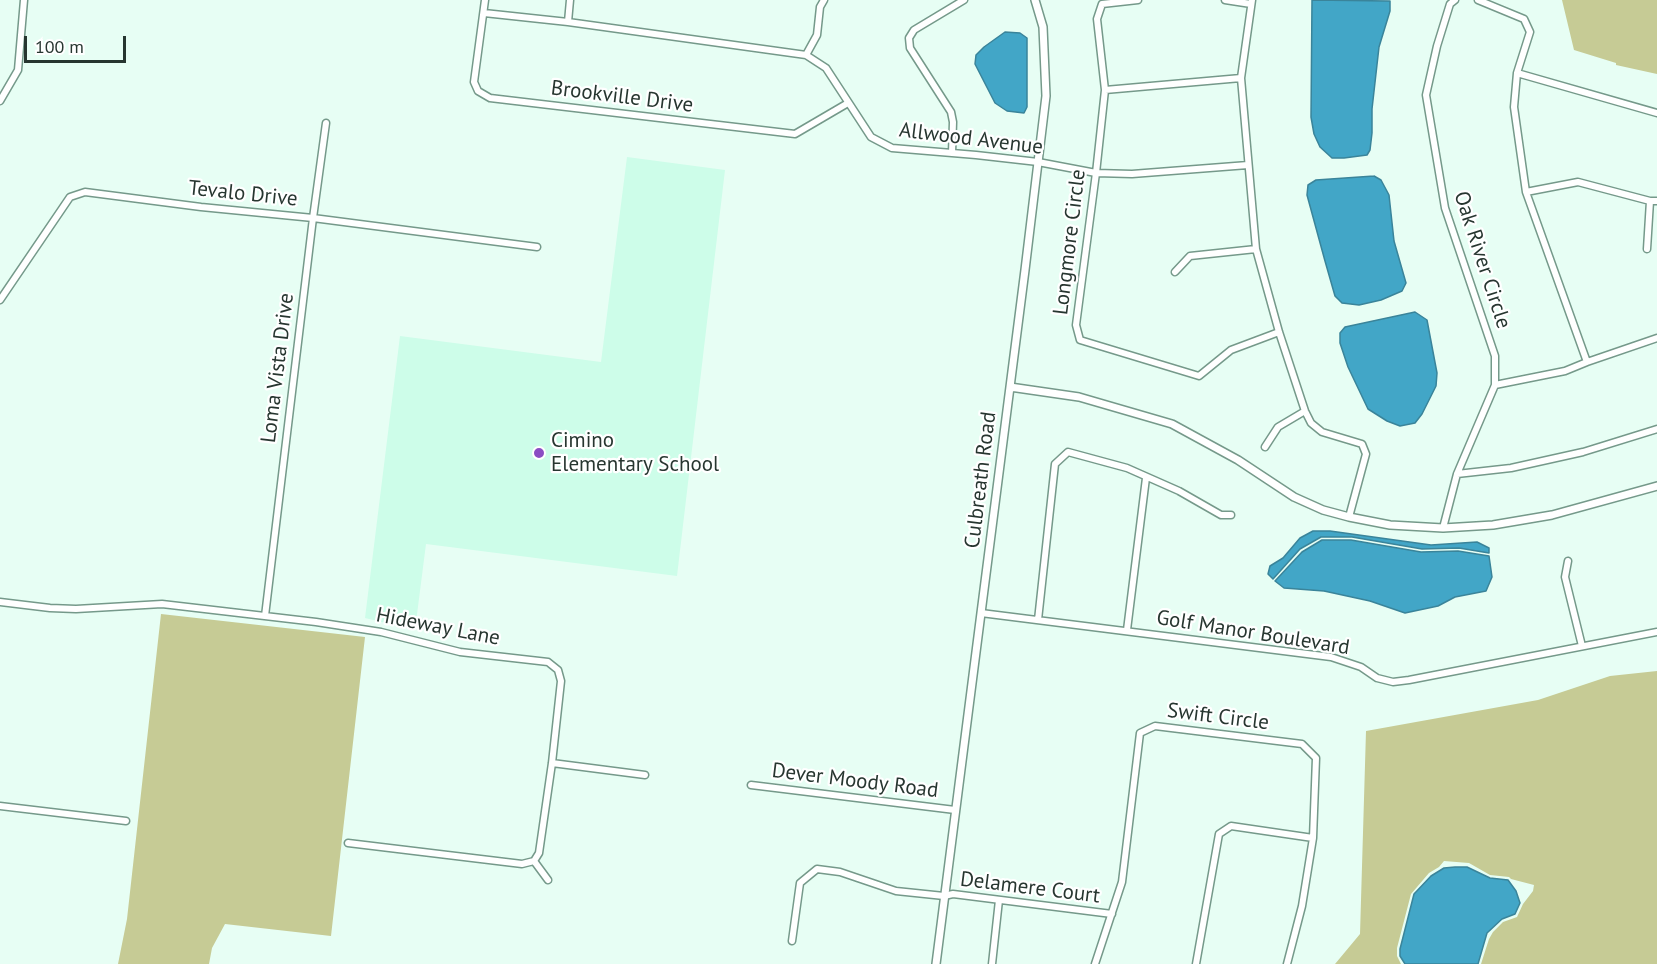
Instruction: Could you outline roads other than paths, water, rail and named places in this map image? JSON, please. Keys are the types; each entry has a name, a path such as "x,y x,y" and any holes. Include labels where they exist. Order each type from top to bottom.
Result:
{"street":[{"path":"0,101 18,70 24,0"},
{"name":"Brookville Drive","path":"485,0 474,82 478,92 490,98 795,134 848,103"},
{"path":"568,22 570,0"},
{"path":"484,13 568,22 806,55 817,35 820,7 824,0"},
{"path":"952,153 951,112 910,48 909,38 914,30 964,0"},
{"name":"Culbreath Road","path":"936,964 1046,96 1043,27 1035,0"},
{"name":"Longmore Circle","path":"1138,0 1102,4 1097,19 1105,90 1076,325 1080,340 1199,376 1232,350 1279,332"},
{"path":"1225,0 1252,2 1241,78 1248,165 1256,249 1279,332 1311,423 1322,432 1362,444 1366,454 1349,517"},
{"name":"Oak River Circle","path":"1443,528 1457,474 1495,385 1495,356 1445,208 1426,95 1437,46 1450,4 1455,0"},
{"path":"1478,0 1524,19 1530,32 1517,73 1514,107 1526,192 1587,362"},
{"name":"Allwood Avenue","path":"806,55 826,68 871,136 892,148 976,155 1096,172 1132,174 1248,165"},
{"path":"1517,73 1657,113"},
{"path":"1105,90 1241,78"},
{"name":"Loma Vista Drive","path":"265,616 313,218 327,123"},
{"path":"1526,192 1578,182 1654,201 1647,249"},
{"name":"Tevalo Drive","path":"0,300 70,197 85,192 537,247"},
{"path":"1175,272 1190,256 1256,249"},
{"path":"1495,385 1565,371 1657,338"},
{"path":"1010,387 1079,397 1172,424 1238,460 1294,497 1323,510 1390,525 1443,528 1493,525 1552,515 1657,486"},
{"path":"1264,447 1278,427 1305,411"},
{"path":"1457,474 1511,468 1583,453 1657,429"},
{"path":"1038,620 1055,464 1068,452 1127,468 1179,491 1221,515 1232,515"},
{"path":"1126,630 1146,478"},
{"path":"1568,561 1565,577 1582,646"},
{"name":"Hideway Lane","path":"0,602 76,609 162,604 381,632 460,652 548,662 558,670 561,681 539,853 534,861"},
{"name":"Golf Manor Boulevard","path":"981,613 1331,657 1360,667 1377,678 1393,682 1657,632"},
{"name":"Swift Circle","path":"1095,964 1122,882 1140,733 1155,726 1302,744 1316,758 1313,838 1302,906 1287,964"},
{"path":"552,764 645,775"},
{"name":"Dever Moody Road","path":"751,785 955,810"},
{"path":"0,806 126,820"},
{"path":"1196,964 1219,834 1231,826 1313,838"},
{"path":"348,843 522,864 534,861 548,880"},
{"name":"Delamere Court","path":"792,941 800,883 817,869 840,872 896,891 944,896 953,894 1112,914"},
{"path":"992,964 999,900"}],"water":[{"path":"1312,0 1390,1 1390,11 1379,47 1372,109 1372,133 1370,150 1367,155 1332,158 1320,147 1314,134 1311,117"},
{"path":"1005,32 1020,33 1027,38 1027,107 1024,113 1007,111 995,103 975,64 976,55"},
{"path":"1374,176 1381,180 1389,195 1394,241 1406,283 1402,291 1381,300 1359,305 1342,303 1335,296 1307,195 1308,185 1316,180"},
{"path":"1415,312 1427,320 1437,373 1436,386 1415,423 1400,426 1368,409 1348,367 1340,343 1340,333 1345,327"},
{"path":"1313,531 1330,531 1431,545 1477,542 1489,548 1489,553 1459,548 1422,549 1352,537 1321,537 1300,549 1273,579 1268,574 1270,566 1283,558 1300,538"},
{"path":"1322,540 1351,540 1421,552 1458,551 1489,556 1492,577 1486,591 1455,597 1438,606 1405,613 1370,601 1324,591 1284,588 1275,581 1302,552"},
{"path":"1467,867 1490,878 1508,880 1516,891 1520,903 1515,914 1502,919 1487,933 1478,964 1405,964 1400,956 1400,949 1414,894 1431,876 1444,868"}],"place":[{"name":"Cimino Elementary School","path":"539,453"}]}
